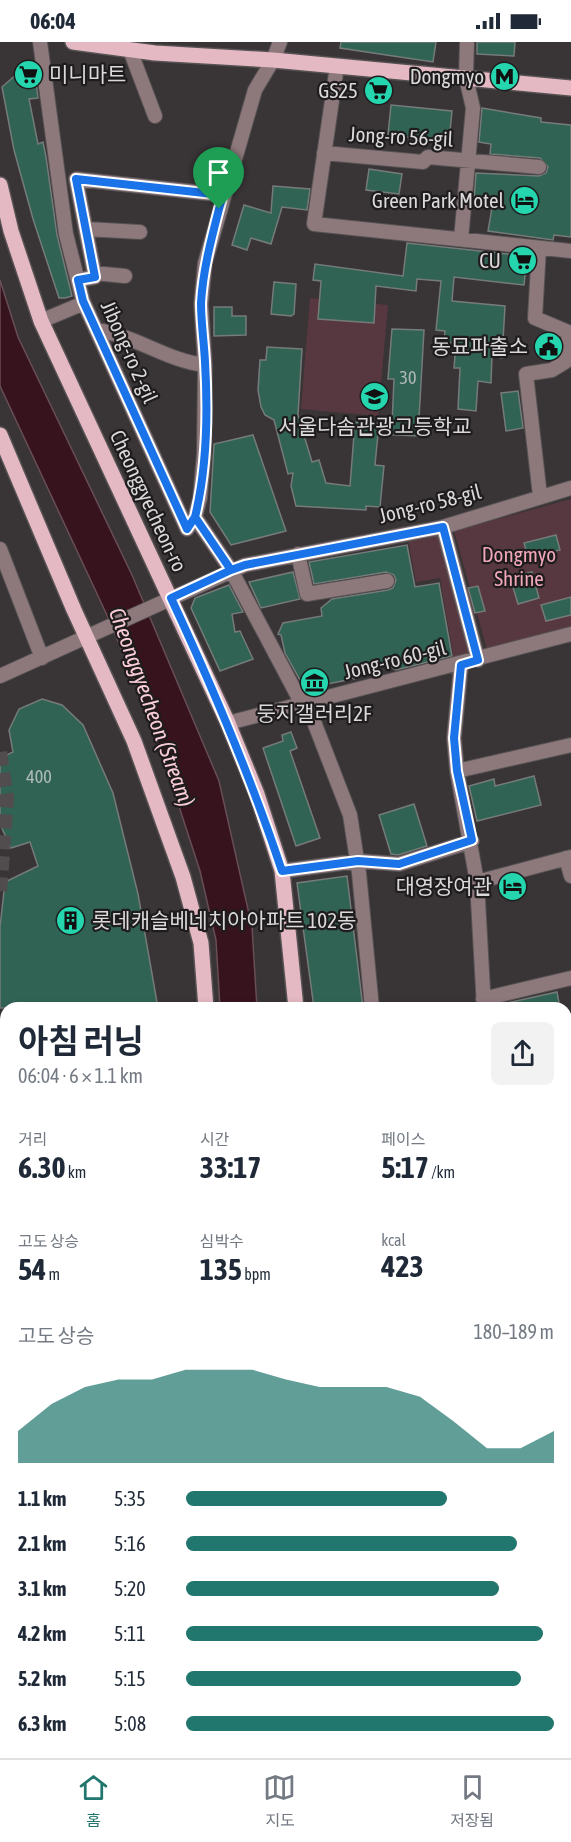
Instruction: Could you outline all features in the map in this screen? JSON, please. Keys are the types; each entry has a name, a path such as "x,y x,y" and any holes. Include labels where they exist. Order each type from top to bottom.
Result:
{"main road":[{"path":"74,42 130,50 155,47 571,88"},
{"name":"Cheonggyecheon-ro","path":"0,185 11,231 41,321 164,601 228,723 257,794 282,871 295,1002"},
{"path":"1,438 92,636 134,741 183,877 201,943 206,1002"}],"street":[{"name":"Jibong-ro 2-gil","path":"40,42 66,234 84,303 187,529 195,517"},
{"path":"280,42 273,60 255,90 205,264 201,304 205,365 204,454 200,498 195,517 231,570 302,704 311,714 350,815 358,861 371,1002"},
{"path":"467,42 466,78 473,108 468,160 539,168"},
{"path":"130,50 155,116"},
{"name":"Jong-ro 56-gil","path":"337,66 314,224 571,251"},
{"name":"Jong-ro 56-gil","path":"324,153 423,162 428,158 468,160 461,239"},
{"path":"78,280 95,277 76,179 223,195"},
{"path":"86,229 140,232"},
{"path":"539,248 535,318 570,330 568,362 552,370 526,374 540,496"},
{"path":"94,273 125,276"},
{"path":"41,321 84,303"},
{"path":"96,330 118,333 179,360 205,365"},
{"name":"Jong-ro 58-gil","path":"0,676 92,636 231,570 298,554 443,527 571,488"},
{"path":"443,527 478,660"},
{"path":"0,549 42,658"},
{"path":"298,554 307,594 387,581"},
{"name":"Jong-ro 60-gil","path":"228,723 461,665 571,634"},
{"path":"461,665 454,738 457,771 472,840 477,882 483,1002"},
{"path":"457,771 571,745"},
{"path":"282,871 358,861 399,864 472,840"},
{"path":"477,882 569,858 571,876"},
{"path":"487,1002 571,978"}],"green space":[{"path":"310,298 388,305 378,416 301,409"},
{"name":"Dongmyo Shrine","path":"571,499 571,629 488,653 477,613 471,614 464,590 470,588 454,531"},
{"path":"440,533 474,658 455,665 440,578 416,582 408,539"}],"water":[{"name":"Cheonggyecheon (Stream)","path":"0,280 18,337 132,575 219,781 252,927 257,1002 220,1002 216,940 200,871 150,717 106,613 0,386"}],"building":[{"path":"341,42 436,42 433,62 340,48"},
{"path":"477,42 515,42 514,56 477,54"},
{"path":"34,65 38,98 29,99 38,144 43,142 57,235 72,296 65,298 59,298 33,219 14,150 2,87 25,67"},
{"path":"391,105 452,111 449,142 388,135"},
{"path":"482,108 541,118 541,122 571,125 571,237 554,235 553,240 488,231 493,202 474,200 476,173 539,176 546,173 548,167 540,158 490,154 491,144 479,142"},
{"path":"369,169 402,174 399,194 366,190"},
{"path":"273,186 310,189 307,210 282,207 271,244 251,238 247,250 232,245 244,205 271,213"},
{"path":"407,243 527,256 524,285 454,277 452,301 505,306 502,358 492,356 491,383 478,381 476,411 458,409 460,368 454,368 456,343 444,342 445,331 436,330 441,281 417,279 416,291 376,286 374,323 318,319 321,281 313,280 315,264 403,276"},
{"path":"274,282 296,284 294,314 291,316 271,314"},
{"path":"214,307 232,307 232,316 246,316 246,335 214,336"},
{"path":"392,329 424,330 418,436 378,434 375,465 384,466 380,507 366,506 366,510 296,506 291,486 293,473 288,474 274,420 265,415 261,407 258,390 260,360 266,360 267,347 302,349 298,415 312,462 319,460 326,483 350,486 355,422 392,424 394,379 388,379"},
{"path":"518,391 523,428 506,431 501,393"},
{"path":"253,435 286,531 231,545 210,512 214,444"},
{"path":"556,535 560,550 528,557 524,543"},
{"path":"407,545 415,587 439,583 452,656 396,670 387,665 376,666 372,673 363,669 354,679 349,676 347,680 322,685 323,689 318,690 300,680 285,653 281,635 278,634 283,623 322,616 321,608 332,599 388,590 393,588 396,580 394,575 386,572 314,584 309,562"},
{"path":"293,572 300,599 261,608 249,582"},
{"path":"532,572 539,598 518,604 510,577"},
{"path":"229,585 243,612 232,614 235,632 240,631 253,659 220,671 191,608 195,598"},
{"path":"478,586 485,611 475,613 468,588"},
{"path":"571,597 571,615 546,621 541,605"},
{"path":"42,699 62,705 83,725 113,793 138,894 157,1002 0,1002 0,927 5,882 38,866 30,842 11,848 0,824 0,758 13,752 9,730 19,709"},
{"path":"291,732 297,748 290,751 320,838 296,846 263,748 283,741 282,735"},
{"path":"534,776 541,805 477,821 469,786 494,779 495,786"},
{"path":"414,804 427,846 398,855 391,854 379,815"},
{"path":"347,876 362,1002 313,1002 297,883"},
{"path":"557,992 559,1002 512,1002"}],"tunnel":[{"path":"0,752 7,798 0,893"}],"place":[{"name":"미니마트","path":"28,75"},
{"name":"Dongmyo","path":"505,77"},
{"name":"GS25","path":"379,91"},
{"name":"Green Park Motel","path":"525,201"},
{"name":"CU","path":"522,261"},
{"name":"동묘파출소","path":"549,347"},
{"name":"서울다솜관광고등학교","path":"375,396"},
{"name":"둥지갤러리2F","path":"314,683"},
{"name":"대영장여관","path":"513,887"},
{"name":"롯데캐슬베네치아아파트 102동","path":"71,921"}],"route":[{"path":"219,209 205,264 201,304 205,365 204,454 200,498 195,517 231,570 171,598 228,723 257,794 282,871 358,861 399,864 472,840 457,771 454,738 461,665 478,660 443,527 356,542 245,565 231,570 217,551 195,517 187,529 83,301 78,280 95,277 76,179 223,195 219,209"}]}
